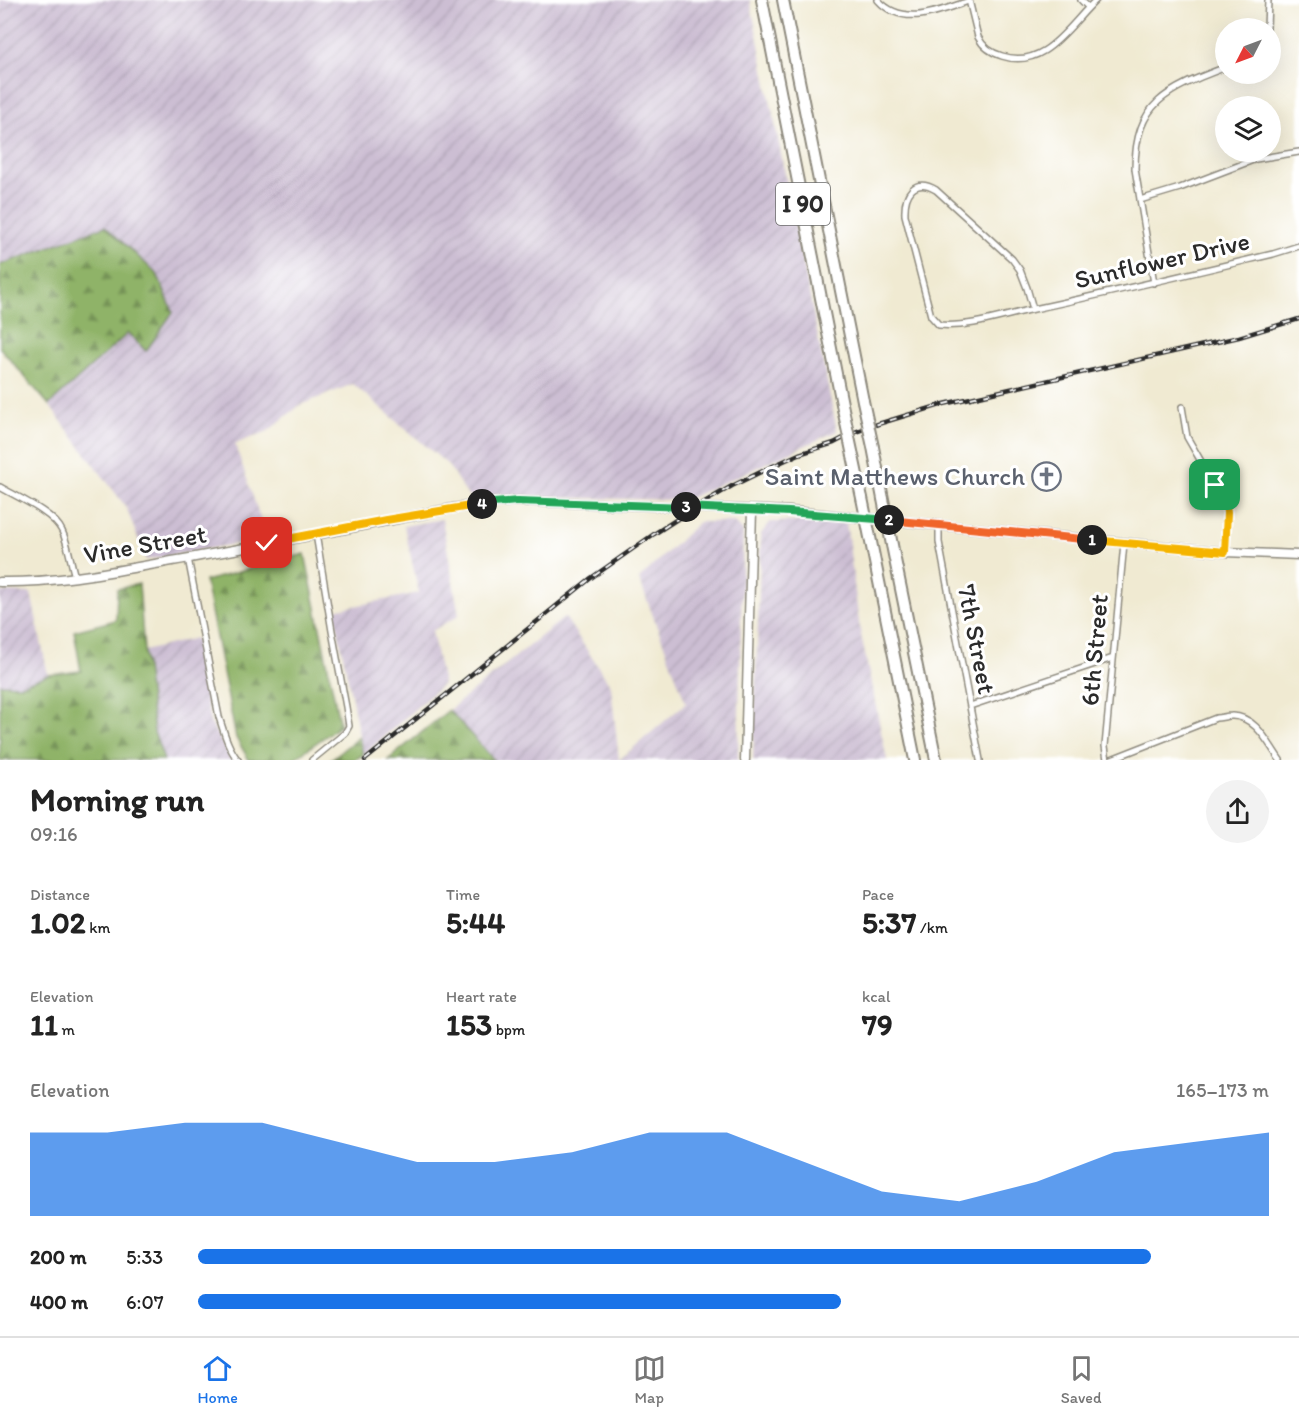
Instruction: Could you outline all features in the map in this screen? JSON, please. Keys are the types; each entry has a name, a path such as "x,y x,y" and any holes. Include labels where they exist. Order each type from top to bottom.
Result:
{"highway":[{"name":"I 90","path":"762,0 915,760"},
{"name":"I 90","path":"783,0 936,760"}],"street":[{"path":"878,0 885,7 899,14 911,16 969,1 980,41 986,48 1011,59 1027,58 1043,52 1058,40 1096,0"},
{"path":"1081,0 1088,7"},
{"path":"1267,18 1268,0"},
{"path":"1154,283 1136,169 1139,134 1152,108 1170,92 1215,71"},
{"path":"1140,200 1180,188 1256,159 1299,152"},
{"name":"Sunflower Drive","path":"1032,309 1020,270 1002,248 936,190 923,185 912,189 906,197 905,215 933,321 939,325 974,322 1154,283 1299,246"},
{"path":"1182,407 1187,437 1226,505 1225,552"},
{"path":"0,487 38,508 57,523 63,531 75,577"},
{"name":"Vine Street","path":"0,582 75,577 454,508 518,501 789,512 1225,552 1299,555"},
{"path":"745,760 752,510"},
{"name":"7th Street","path":"939,525 939,542 980,760"},
{"path":"312,760 345,733 349,726 316,534"},
{"name":"6th Street","path":"1108,760 1105,746 1124,543"},
{"path":"188,558 219,717 231,751 238,760"},
{"path":"970,706 1113,658"},
{"path":"1108,760 1216,718 1232,716 1242,718 1258,729 1280,760"}],"shaded area":[{"path":"0,0 750,0 837,431 685,500 468,496 447,464 353,384 300,405 268,431 235,444 267,538 146,560 126,507 49,405 129,332 146,351 105,226 0,265"},
{"path":"442,519 459,615 432,631 443,684 363,755 334,610 419,593 404,526"},
{"path":"846,521 860,630 887,760 753,760 761,534 770,522"},
{"path":"699,522 734,522 743,531 738,760 619,760 686,703 639,579"},
{"path":"0,592 31,593 48,675 21,685 0,684"},
{"path":"565,617 611,686 619,760 494,760 449,710"},
{"path":"196,638 210,722 232,760 164,760 154,732 144,651"}],"green space":[{"path":"105,226 157,274 173,312 146,351 128,333 49,405 0,348 0,265"},
{"path":"305,554 340,726 292,760 249,760 236,738 205,581"},
{"path":"139,584 154,732 164,760 0,760 0,684 21,685 48,675 81,671 74,631 116,620 117,589"},
{"path":"449,710 494,760 388,760"},
{"path":"359,737 363,755 354,760 330,760"}],"railway":[{"path":"365,760 591,578 696,507 775,465 799,454 834,443 855,432 944,404 1239,337 1299,319"}],"place":[{"name":"Saint Matthews Church","path":"1046,476"}],"route":[{"path":"267,543 454,508 518,501 789,512 1225,552 1226,505 1215,485"}]}
